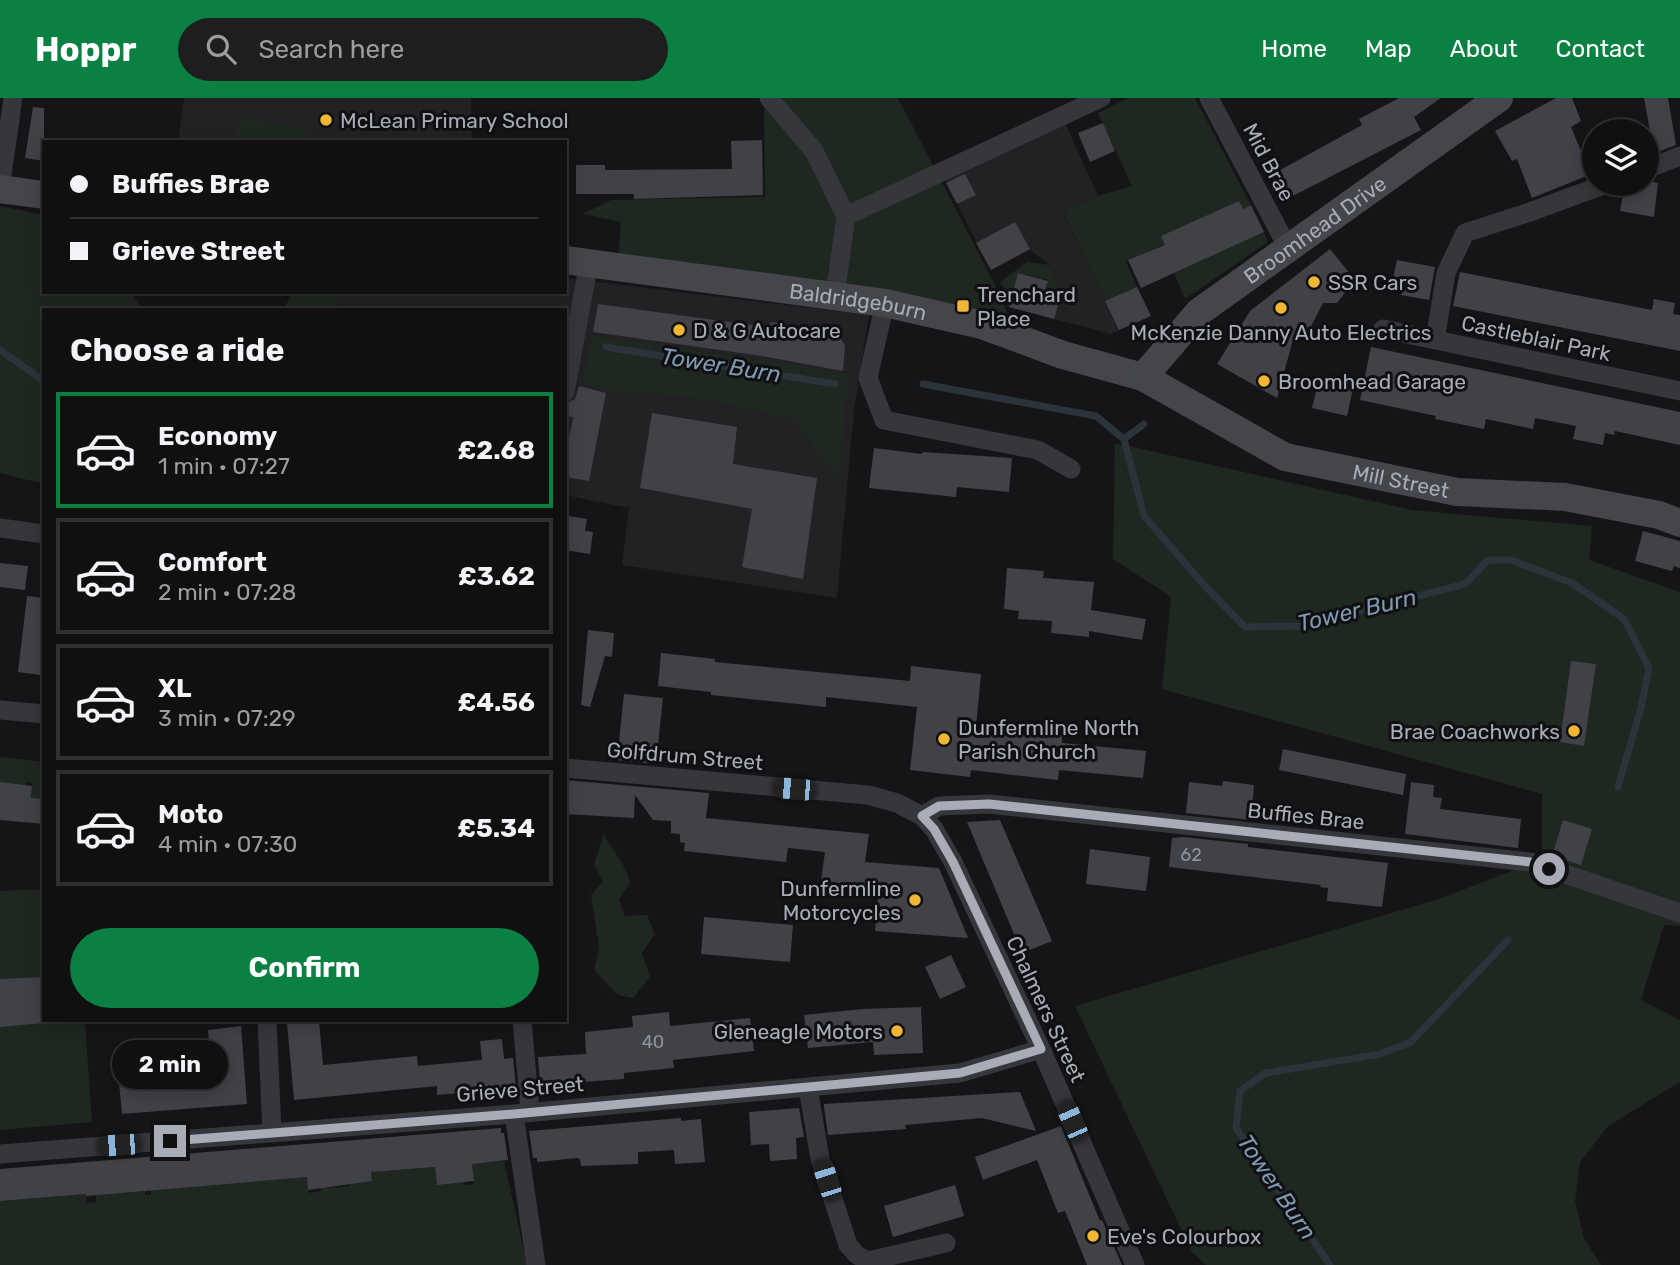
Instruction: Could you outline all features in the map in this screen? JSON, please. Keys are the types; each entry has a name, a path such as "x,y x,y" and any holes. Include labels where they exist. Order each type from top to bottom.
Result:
{"main road":[{"name":"Broomhead Drive","path":"1143,377 1199,312 1499,98"},
{"path":"0,189 42,195"},
{"name":"Baldridgeburn","path":"577,261 885,303 982,325 1063,355 1143,377"},
{"name":"Mill Street","path":"1143,377 1285,457 1457,492 1565,497 1659,515 1680,523"}],"street":[{"path":"0,189 13,98"},
{"path":"769,98 814,151 846,216 835,296"},
{"path":"846,216 1101,98"},
{"name":"Mid Brae","path":"1209,98 1288,248"},
{"path":"1659,164 1680,156"},
{"path":"1435,340 1446,273 1465,233 1582,193"},
{"path":"567,370 577,261"},
{"path":"885,303 868,378 884,420 1038,450 1071,469"},
{"name":"Castleblair Park","path":"1383,329 1680,391"},
{"path":"0,528 42,534"},
{"path":"0,710 42,714"},
{"name":"Golfdrum Street","path":"567,768 868,795 897,803 922,816"},
{"name":"Buffies Brae","path":"922,816 939,806 989,804 1530,862 1680,913"},
{"name":"Chalmers Street","path":"922,816 934,829 953,862 1041,1049 1135,1265"},
{"path":"267,1022 272,1133"},
{"path":"522,1022 522,1112 536,1265"},
{"name":"Grieve Street","path":"0,1154 960,1073 1041,1049"},
{"path":"807,1087 820,1159 848,1245 852,1250 868,1261 946,1243"}],"shaded area":[{"name":"McLean Primary School","path":"184,98 471,98 472,140 178,140"},
{"path":"769,98 898,98 993,281 1019,339 618,266 621,222 583,214 611,200 765,197 764,109 772,103"},
{"path":"1128,98 1195,98 1251,205 1126,262 1137,287 1105,301 1063,211 1098,196 1132,186 1098,113"},
{"path":"1062,116 1098,196 1063,212 1119,330 1111,334 1054,319 1050,265 1030,250 991,270 941,172"},
{"path":"245,119 303,128 308,134 307,140 235,140 239,123"},
{"path":"0,206 42,215 42,294 133,294 141,308 42,308 42,484 0,473"},
{"path":"1264,232 1268,242 1185,299 1174,273"},
{"path":"1027,262 1050,265 1061,294 1045,290 1048,280 1025,274 1011,301 1000,282"},
{"path":"567,278 869,315 854,410 837,598 622,565 629,508 567,495 567,308 335,308 339,294 567,294"},
{"path":"292,294 339,294 335,308 284,308"},
{"path":"593,335 849,373 839,480 793,419 705,399 607,390 582,383"},
{"path":"1115,443 1412,510 1592,526 1589,560 1680,592 1680,926 1664,925 1641,1000 1680,1020 1680,1082 1608,1126 1580,1162 1575,1201 1584,1238 1601,1265 1206,1265 1192,1252 1075,1006 1439,899 1542,859 1542,794 1162,689 1171,597 1113,559"},
{"path":"0,757 42,762 42,804 31,798 32,783 26,782 25,797 0,782"},
{"path":"604,834 630,882 619,899 625,916 647,915 655,934 642,953 650,977 633,998 618,995 594,970 599,947 591,895 603,881 594,864"},
{"path":"42,889 42,1022 85,1022 92,1122 0,1130 0,891"},
{"path":"504,1161 527,1265 0,1265 0,1201 86,1194 86,1203 96,1202 96,1194 145,1191 145,1195 151,1195 151,1189 307,1177 309,1193 321,1191 320,1176 327,1175 329,1188 349,1186 348,1171 354,1183 372,1181 371,1172 435,1167 437,1185 461,1164 463,1185 474,1184 472,1163"}],"building":[{"path":"1399,98 1441,98 1414,117 1421,130 1287,199 1273,174 1362,125 1359,119"},
{"path":"1556,98 1572,98 1581,121 1571,127 1582,153 1582,178 1532,198 1517,159 1512,161 1495,131"},
{"path":"1644,98 1668,98 1676,145 1659,151 1659,119 1648,119"},
{"path":"33,107 44,108 42,161 25,158"},
{"path":"1103,123 1115,151 1090,162 1078,133"},
{"path":"762,140 763,195 634,199 634,194 576,194 576,165 605,165 605,170 732,169 731,141"},
{"path":"965,174 976,195 957,204 946,183"},
{"path":"1623,196 1656,196 1654,217 1620,211"},
{"path":"1239,201 1243,209 1251,205 1264,232 1141,288 1128,260 1165,245 1161,236"},
{"path":"1015,222 1030,249 991,270 976,243"},
{"path":"1330,249 1355,280 1337,303 1323,303 1306,336 1294,336 1277,398 1217,364 1250,311"},
{"path":"1397,260 1435,267 1429,300 1401,295 1403,285 1392,283"},
{"path":"1460,272 1652,310 1654,299 1675,303 1673,314 1680,315 1680,351 1453,306"},
{"path":"1018,273 1048,281 1045,290 1061,294 1054,319 1009,307"},
{"path":"1137,287 1151,316 1119,330 1105,301"},
{"name":"D & G Autocare","path":"598,304 765,327 772,322 837,333 845,345 843,371 762,356 593,332"},
{"path":"1371,347 1680,412 1680,445 1615,431 1614,435 1605,433 1603,445 1573,439 1576,426 1535,418 1533,429 1486,419 1484,429 1360,400"},
{"path":"1320,376 1354,384 1347,416 1312,408"},
{"path":"579,386 606,393 589,481 567,477 567,448 573,417 567,416 567,403 575,399"},
{"path":"652,413 737,427 733,464 817,478 803,579 742,567 752,509 640,488"},
{"path":"874,448 922,454 1012,458 1009,492 957,487 956,497 869,488"},
{"path":"568,516 587,519 585,531 593,532 590,554 567,550"},
{"path":"1643,531 1680,541 1680,568 1674,566 1672,571 1635,561"},
{"path":"0,563 28,566 25,590 0,587"},
{"path":"1007,568 1044,571 1043,578 1094,582 1091,610 1146,619 1142,640 1089,631 1089,637 1051,633 1052,621 1018,619 1019,611 1004,609"},
{"path":"27,596 42,598 40,675 18,672"},
{"path":"588,630 614,633 612,657 605,656 590,707 581,705"},
{"path":"661,653 715,659 715,662 910,681 911,666 981,674 976,727 1062,736 1062,743 1146,751 1143,778 1059,770 1058,780 971,770 970,777 910,770 917,707 826,697 826,707 711,695 711,692 658,686"},
{"path":"1571,661 1596,664 1584,746 1560,742"},
{"path":"624,694 663,698 656,764 617,760"},
{"path":"1283,749 1406,774 1403,795 1279,770"},
{"path":"567,780 709,793 706,818 869,834 865,862 939,868 968,938 875,931 879,888 821,881 825,852 788,848 786,862 684,851 685,843 680,842 680,834 671,833 671,821 653,820 635,795 634,818 567,814"},
{"path":"1223,781 1254,785 1251,820 1186,813 1189,782 1222,786"},
{"path":"0,782 32,786 31,798 42,799 42,824 0,820"},
{"path":"1411,782 1434,785 1433,797 1442,798 1440,809 1521,819 1518,848 1405,834"},
{"path":"1000,820 1052,941 1022,953 967,822"},
{"path":"1563,820 1592,829 1581,865 1552,856"},
{"path":"1183,837 1388,863 1382,907 1327,901 1328,888 1320,887 1321,885 1169,867 1172,838"},
{"path":"1090,849 1150,857 1146,891 1086,884"},
{"path":"704,917 793,925 790,962 701,954"},
{"path":"951,955 966,987 940,999 925,967"},
{"path":"42,977 44,1023 0,1027 0,979"},
{"path":"921,1007 923,1053 874,1055 873,1042 808,1048 804,1015"},
{"path":"669,1012 670,1026 750,1018 754,1051 673,1060 674,1068 624,1073 624,1079 540,1085 538,1057 586,1054 585,1032 633,1027 632,1016"},
{"path":"319,1022 323,1065 417,1056 418,1066 482,1060 480,1041 502,1039 504,1059 513,1058 516,1088 437,1095 437,1086 294,1100 287,1023"},
{"path":"241,1026 247,1104 122,1114 119,1083 212,1074 208,1030"},
{"path":"1020,1092 1036,1131 982,1118 905,1125 906,1129 828,1135 824,1104"},
{"path":"799,1108 804,1137 796,1138 797,1159 770,1161 769,1144 751,1145 749,1112"},
{"path":"681,1118 681,1121 701,1119 705,1162 675,1164 674,1150 638,1152 638,1164 581,1166 580,1159 577,1158 537,1162 537,1158 533,1158 529,1131"},
{"path":"1061,1126 1100,1221 1102,1220 1122,1265 1087,1265 1065,1211 1058,1213 1037,1160 983,1180 975,1157"},
{"path":"501,1128 508,1160 472,1164 474,1181 437,1185 435,1167 371,1172 372,1181 308,1190 307,1177 0,1201 0,1169"},
{"path":"955,1185 964,1216 893,1237 884,1206"}],"waterway":[{"name":"Tower Burn","path":"606,347 835,384"},
{"path":"0,350 42,380"},
{"name":"Tower Burn","path":"923,384 1096,416 1124,439 1144,516 1245,627 1301,626 1465,584 1488,560 1511,560 1572,583 1624,619 1649,668 1641,708 1618,787"},
{"path":"1124,439 1144,424"},
{"name":"Tower Burn","path":"1330,1265 1236,1128 1240,1091 1266,1073 1380,1054 1411,1042 1508,940"}],"place":[{"name":"McLean Primary School","path":"326,120"},
{"name":"SSR Cars","path":"1314,282"},
{"name":"Trenchard Place","path":"963,306"},
{"name":"McKenzie Danny Auto Electrics","path":"1281,308"},
{"name":"D & G Autocare","path":"679,330"},
{"name":"Broomhead Garage","path":"1264,381"},
{"name":"Brae Coachworks","path":"1574,731"},
{"name":"Dunfermline North Parish Church","path":"944,739"},
{"name":"Dunfermline Motorcycles","path":"915,900"},
{"name":"Gleneagle Motors","path":"897,1031"},
{"name":"Eve's Colourbox","path":"1093,1236"}],"route":[{"path":"170,1141 514,1114 960,1073 1041,1049 953,862 934,829 922,816 939,806 989,804 1530,862 1549,869"}]}
